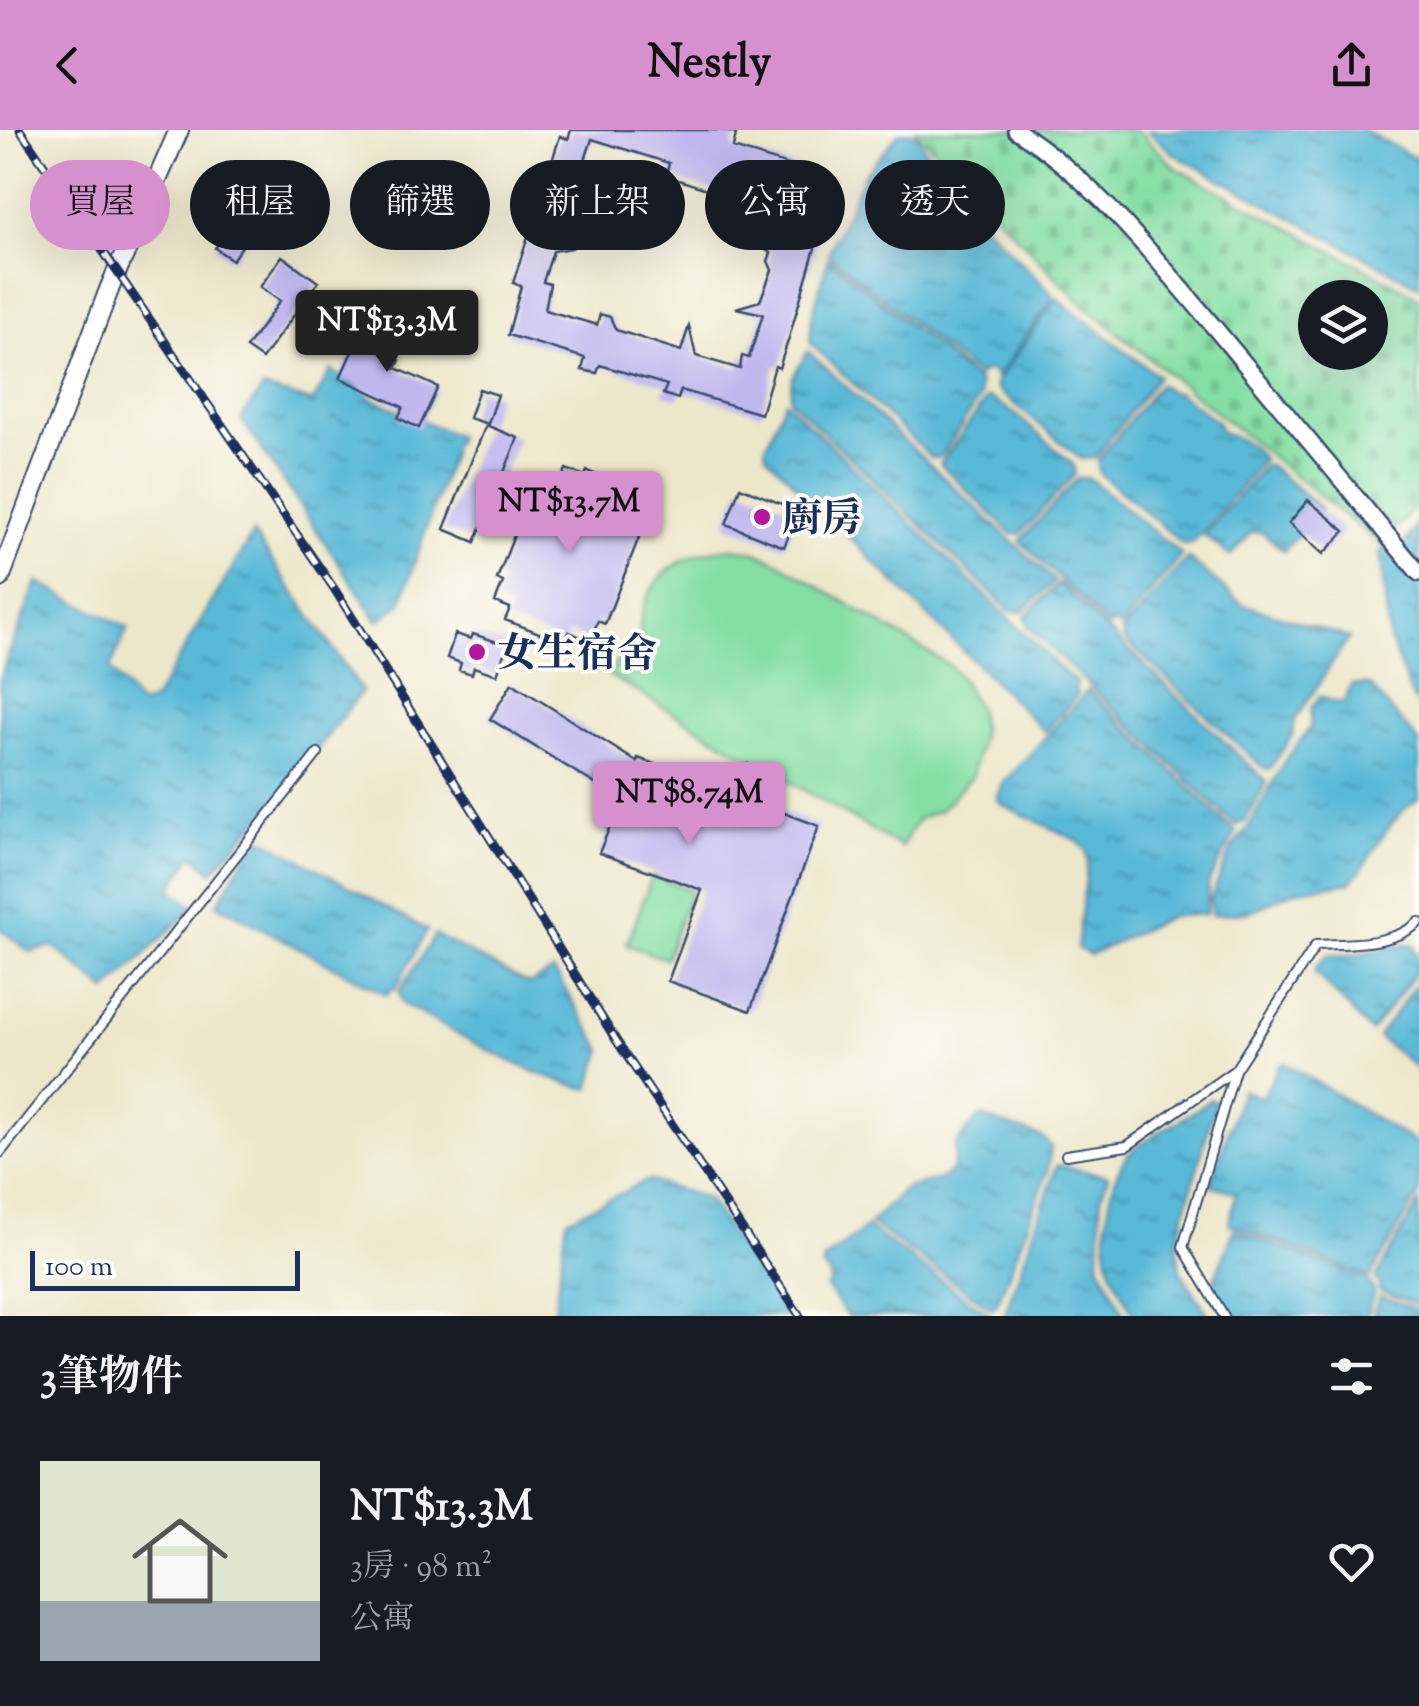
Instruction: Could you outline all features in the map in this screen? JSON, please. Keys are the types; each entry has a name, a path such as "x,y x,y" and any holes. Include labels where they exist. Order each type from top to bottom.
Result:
{"street":[{"path":"0,578 110,286 179,130"},
{"path":"1016,130 1092,191 1158,260 1419,572"}],"lane":[{"path":"0,1153 318,753"},
{"path":"1224,1316 1183,1247 1236,1070 1316,944 1369,942 1409,931 1419,922"},
{"path":"1066,1155 1128,1146 1236,1070"}],"green space":[{"path":"915,130 1137,130 1176,168 1387,280 1298,280 1298,370 1388,370 1388,281 1419,297 1419,503 1381,545 1082,304 1005,224 1005,160 944,160"},
{"path":"734,548 778,562 949,665 962,680 978,709 982,731 972,776 940,810 918,819 901,847 609,675 623,651 637,658 646,601 663,576 674,566 702,553"},
{"path":"652,876 691,890 666,959 627,945"}],"water":[{"path":"1147,130 1363,130 1419,160 1419,286 1175,155"},
{"path":"899,133 918,136 931,160 876,160"},
{"path":"864,175 865,250 1005,250 1005,246 1052,293 1052,300 996,378 986,370 978,376 828,254 830,250 845,250 845,217"},
{"path":"828,258 978,381 980,397 941,457 932,458 810,343 812,316"},
{"path":"1057,298 1158,376 1095,458 1081,459 996,389 995,384"},
{"path":"808,351 1055,581 1022,612 1010,611 790,400 792,379"},
{"path":"331,370 375,400 457,436 401,604 378,621 241,419 263,388 313,402"},
{"path":"1159,384 1177,392 1217,422 1221,432 1245,442 1263,460 1188,545 1099,473 1098,460"},
{"path":"988,397 1014,413 1074,465 1075,474 1020,534 1012,534 940,464"},
{"path":"785,401 1077,684 1074,688 1078,694 1045,732 766,455 765,448"},
{"path":"1265,465 1320,508 1284,551 1262,532 1252,532 1230,556 1204,535"},
{"path":"1078,478 1089,478 1182,555 1121,627 1115,623 1109,626 1020,541"},
{"path":"1419,521 1419,706 1389,639 1380,552 1389,543 1398,554"},
{"path":"253,533 362,691 290,785 212,872 193,855 171,889 194,907 107,991 53,946 30,952 0,929 0,677 37,582 128,628 110,669 140,705 153,701"},
{"path":"1188,558 1242,604 1349,638 1295,720 1292,736 1269,770 1124,639 1122,631"},
{"path":"1059,583 1267,782 1245,822 1235,825 1028,627 1025,616"},
{"path":"1351,685 1369,685 1419,742 1419,799 1398,816 1351,882 1297,890 1249,912 1212,915 1210,900 1232,848 1249,826 1284,762 1310,728 1311,708 1320,696 1345,702"},
{"path":"1088,690 1236,832 1209,882 1206,914 1169,917 1090,955 1077,948 1086,850 1078,841 1001,804 997,798 1003,784"},
{"path":"264,839 427,930 395,990 389,989 387,995 217,904 255,840"},
{"path":"435,935 529,984 554,971 603,1050 589,1089 517,1064 403,1004 399,992"},
{"path":"1412,944 1419,959 1415,973 1371,1032 1314,971 1329,955"},
{"path":"1419,980 1419,1070 1378,1037"},
{"path":"1285,1063 1419,1145 1419,1194 1370,1277 1229,1224 1236,1193 1210,1185 1242,1090 1261,1098"},
{"path":"1210,1099 1216,1101 1177,1242 1180,1270 1209,1316 1134,1316 1116,1281 1106,1248 1113,1186 1133,1150"},
{"path":"982,1117 1042,1137 1051,1147 1048,1171 997,1305 991,1308 870,1223 906,1188 952,1171 956,1144"},
{"path":"1057,1165 1108,1176 1101,1197 1099,1263 1125,1316 1004,1316"},
{"path":"648,1180 707,1198 787,1316 565,1316 554,1311 567,1219"},
{"path":"1419,1202 1419,1305 1379,1291 1375,1279"},
{"path":"867,1227 989,1316 847,1316 826,1287 831,1282 822,1266 825,1259"},
{"path":"1234,1230 1367,1279 1374,1291 1367,1316 1228,1316 1209,1292"},
{"path":"1379,1296 1419,1310 1419,1316 1373,1316"}],"building":[{"path":"571,130 722,130 736,134 733,148 772,160 705,160 705,189 685,182 685,160 659,160 592,139 585,160 552,160 560,136 568,139"},
{"path":"218,250 239,250 232,260"},
{"path":"524,250 559,250 553,251 543,282 550,284 545,310 597,325 600,314 610,317 616,330 681,351 689,326 696,356 740,369 742,356 749,358 763,314 736,308 760,301 772,270 767,250 814,250 788,341 779,368 775,366 761,414 681,390 678,399 663,394 667,385 600,365 597,373 582,370 585,358 508,335 521,286 513,283"},
{"path":"282,256 318,282 262,359 246,348 280,301 260,287"},
{"path":"366,321 396,335 387,354 400,360 396,368 438,387 419,428 398,418 403,407 340,378"},
{"path":"479,389 498,395 488,424 469,418"},
{"path":"486,425 518,438 475,542 444,529"},
{"path":"566,469 585,476 587,471 621,484 618,491 638,499 631,517 645,522 605,624 598,621 590,641 569,632 565,643 505,620 510,608 495,602 503,582 497,579 537,477 559,486"},
{"name":"廚房","path":"740,487 799,511 784,547 726,524"},
{"path":"1308,500 1345,531 1323,554 1289,523"},
{"name":"女生宿舍","path":"455,634 471,639 473,634 507,645 497,675 474,667 472,674 459,670 461,663 447,658"},
{"path":"512,683 637,762 638,758 731,793 748,764 773,778 758,803 819,826 750,1011 668,981 702,890 599,853 621,800 490,719"}],"railway":[{"path":"20,130 335,590 616,1040 800,1316"}],"place":[{"name":"廚房","path":"762,517"},
{"name":"女生宿舍","path":"477,652"}]}
